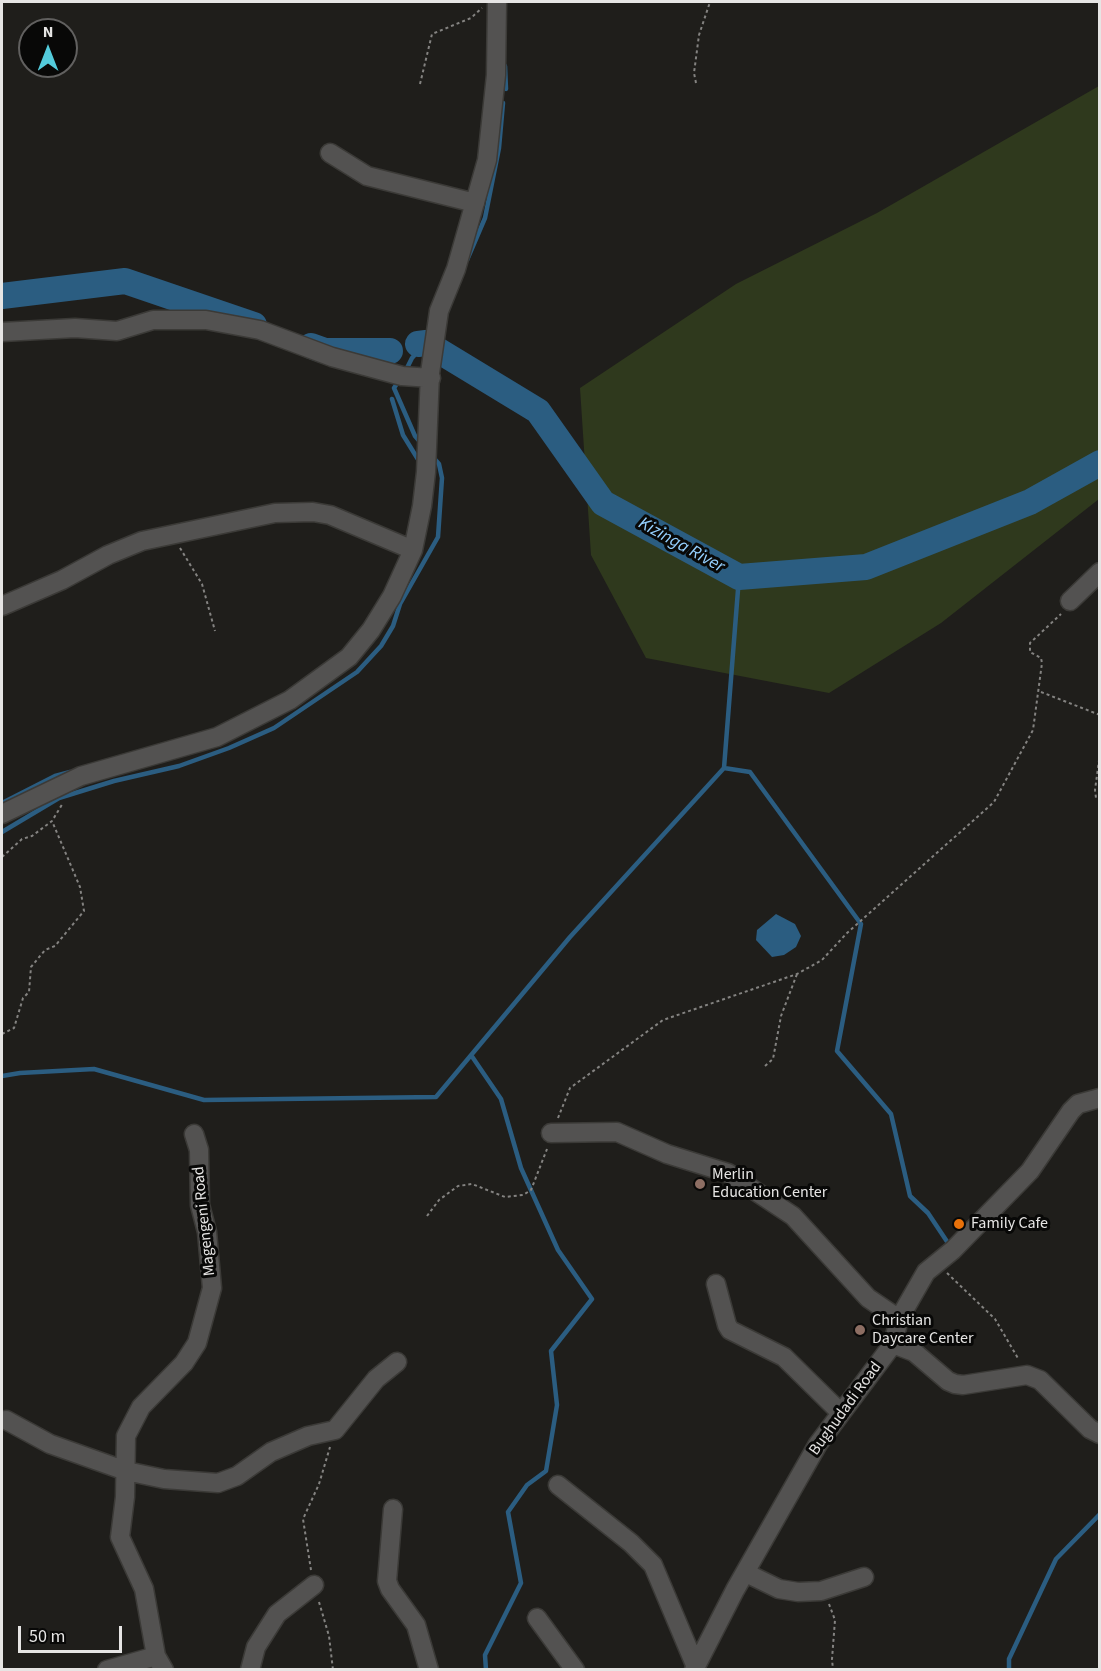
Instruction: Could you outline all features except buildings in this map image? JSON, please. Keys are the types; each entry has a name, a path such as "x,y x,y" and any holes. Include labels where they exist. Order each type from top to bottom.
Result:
{"street":[{"path":"2,814 81,776 217,737 290,700 349,657 371,630 392,596 412,550 426,472 430,376 439,311 456,269 488,149 496,75 492,3"},
{"path":"330,153 367,176 428,189 475,203"},
{"path":"2,332 75,328 117,331 153,320 206,321 260,330 332,357 402,376 430,376"},
{"path":"2,606 142,541 275,513 313,512 330,515 412,550"},
{"path":"1070,602 1100,572"},
{"name":"Bughudadi Road","path":"695,1668 818,1444 893,1344 899,1319 916,1286 926,1272 953,1250 1030,1171 1071,1111 1078,1104 1100,1098"},
{"path":"551,1133 617,1132 666,1154 728,1173 793,1216 868,1298 899,1319"},
{"name":"Magengeni Road","path":"160,1663 144,1588 120,1537 126,1471 126,1436 141,1407 184,1363 197,1343 206,1316 212,1288 200,1204 199,1150 194,1134"},
{"path":"717,1284 730,1330 784,1357 840,1413"},
{"path":"893,1344 914,1352 948,1381 955,1384 963,1385 1027,1374 1040,1380 1084,1423 1100,1434"},
{"path":"6,1420 50,1444 126,1471 164,1479 218,1483 237,1476 259,1458 277,1449 308,1436 335,1431 376,1379 397,1362"},
{"path":"558,1485 631,1543 653,1565 695,1668"},
{"path":"393,1509 387,1581 416,1625 429,1670"},
{"path":"746,1573 779,1588 798,1592 822,1591 864,1577"},
{"path":"250,1670 256,1647 277,1614 314,1585"},
{"path":"537,1618 574,1670"},
{"path":"106,1670 160,1663"}],"path":[{"path":"696,83 694,73 699,35 710,2"},
{"path":"420,84 432,34 471,18 492,3"},
{"path":"173,536 202,584 215,631"},
{"path":"427,1216 439,1200 458,1186 472,1184 505,1197 523,1195 531,1190 570,1088 663,1020 797,974 822,960 847,933 994,802 1033,730 1042,663 1041,658 1030,652 1030,643 1061,615 1070,602"},
{"path":"1040,691 1100,715"},
{"path":"1100,753 1095,790 1096,798 1100,799"},
{"path":"2,857 22,839 32,836 52,821 64,802"},
{"path":"2,1034 14,1028 23,998 29,992 31,967 45,950 55,946 84,911 80,887 52,821"},
{"path":"765,1066 773,1059 781,1016 797,974"},
{"path":"936,1263 995,1319 1027,1374"},
{"path":"333,1670 329,1636 314,1585 303,1519 320,1484 335,1431"},
{"path":"822,1591 836,1620 833,1670"}],"green space":[{"path":"1099,86 1099,499 941,623 829,693 646,658 591,555 580,388 736,284 877,213"}],"water":[{"path":"776,914 795,924 801,936 796,947 784,955 772,957 756,940 757,930"}],"waterway":[{"path":"505,66 506,89"},
{"path":"467,260 485,218 499,148 503,103"},
{"path":"2,296 125,281 254,325"},
{"path":"405,372 412,358 428,340"},
{"name":"Kizinga River","path":"418,344 426,343 538,411 603,503 739,577 866,567 1030,502 1100,463"},
{"path":"311,346 325,351 390,351"},
{"path":"400,379 394,388 415,436 421,443"},
{"path":"392,399 403,435 419,461"},
{"path":"2,832 59,798 114,781 179,766 229,748 274,728 357,672 381,646 393,626 400,604 438,537 442,478 439,464 432,456"},
{"path":"2,1076 94,1069 204,1100 436,1097 570,937 724,768 739,577"},
{"path":"724,768 750,772 861,924 837,1051 891,1114 910,1196 928,1213 950,1246"},
{"path":"2,803 55,776 70,772"},
{"path":"471,1055 501,1099 521,1168 558,1250 592,1299 551,1351 557,1405 546,1471 527,1485 508,1512 521,1583 485,1655 486,1670"},
{"path":"1009,1670 1009,1659 1056,1559 1100,1514"}],"place":[{"name":"Merlin Education Center","path":"700,1184"},
{"name":"Family Cafe","path":"959,1224"},
{"name":"Christian Daycare Center","path":"860,1330"}]}
